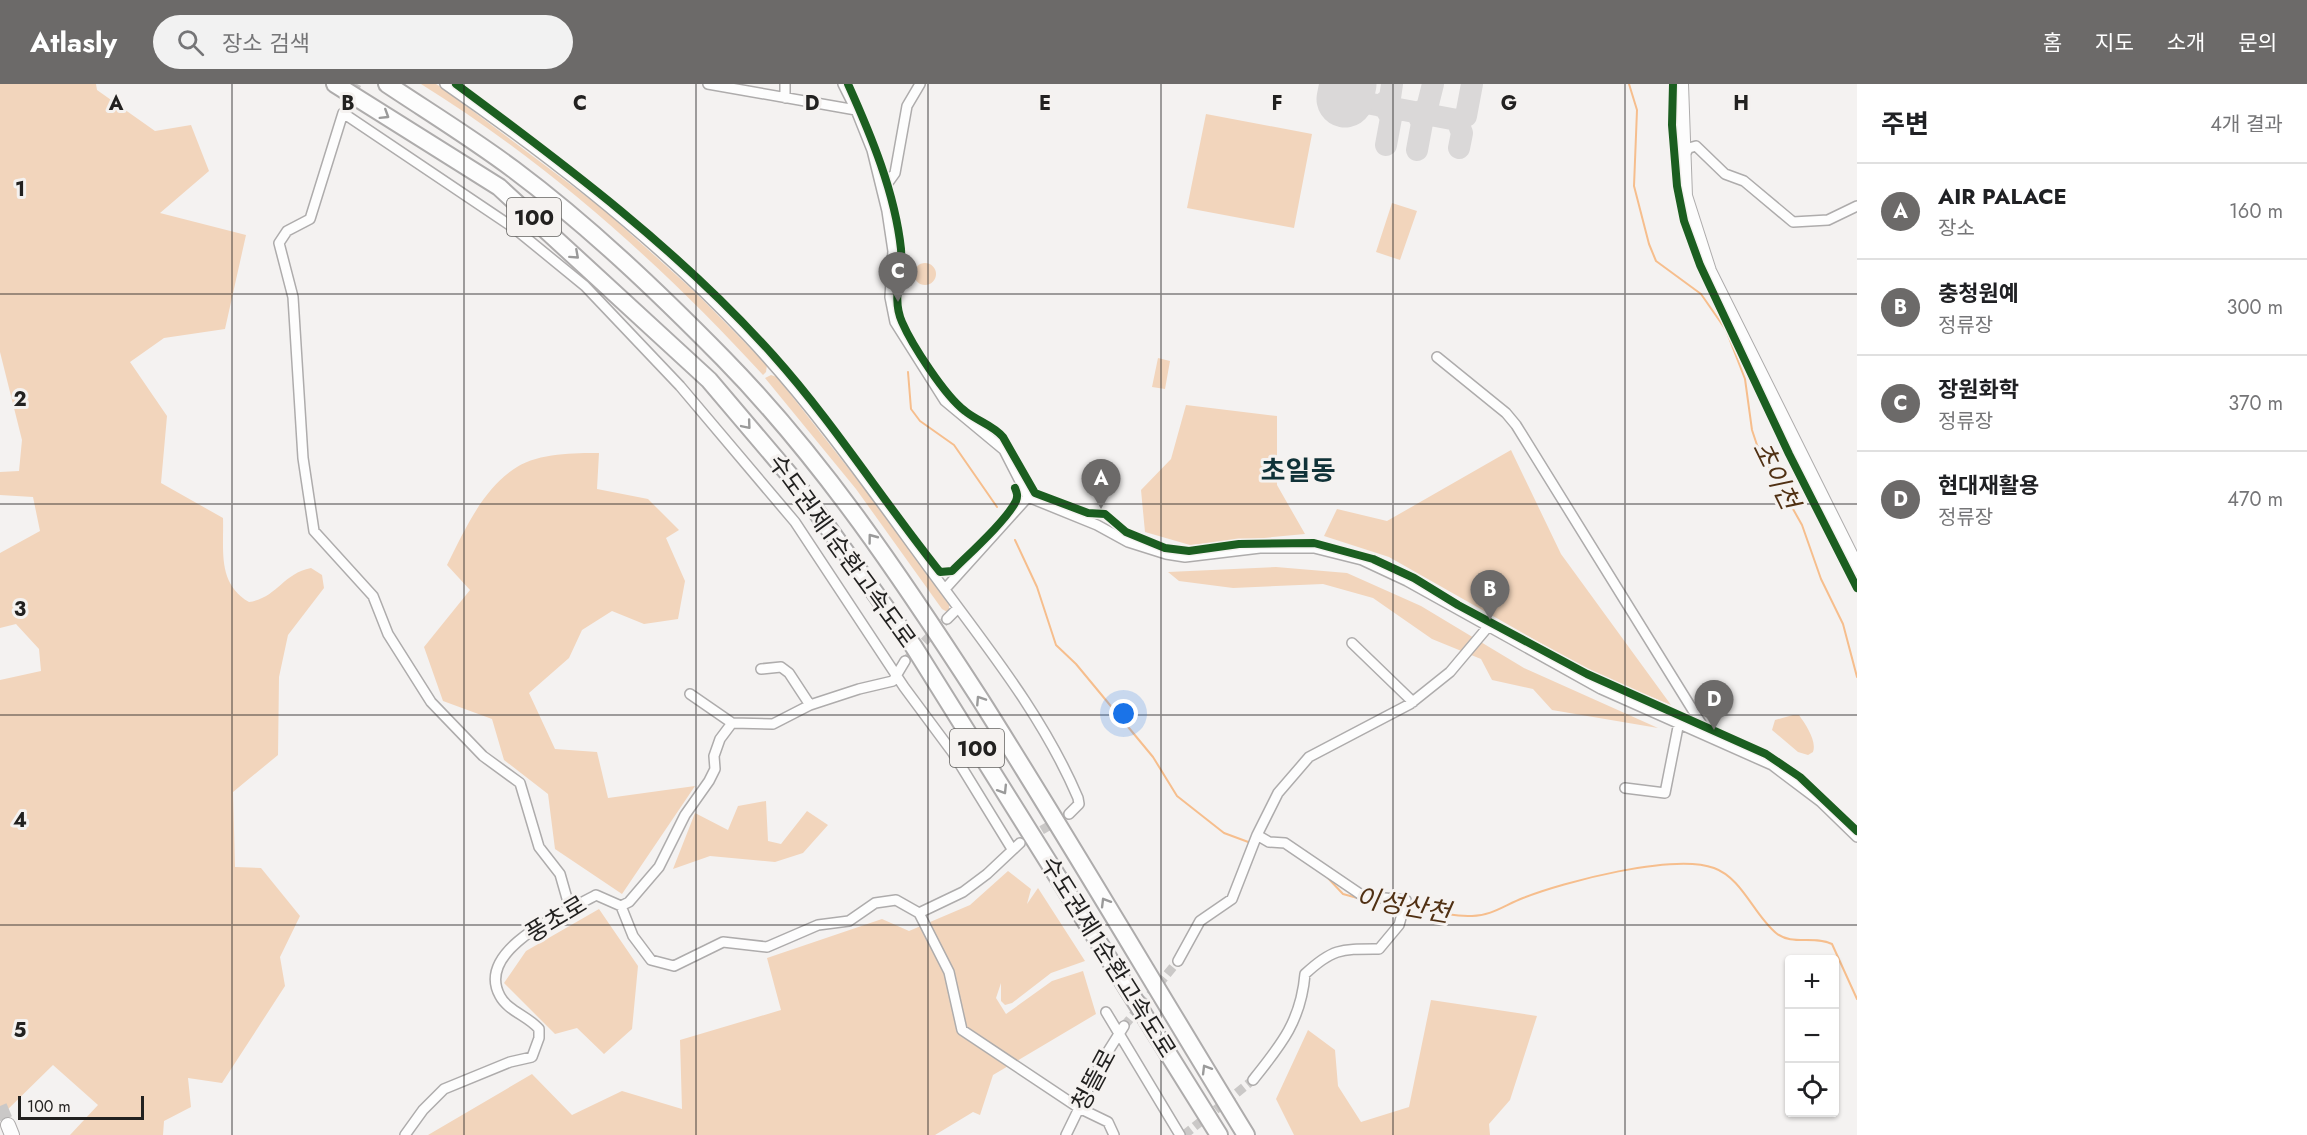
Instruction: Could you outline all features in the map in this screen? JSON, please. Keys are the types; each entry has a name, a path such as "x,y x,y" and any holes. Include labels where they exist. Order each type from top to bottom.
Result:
{"highway":[{"name":"수도권제1순환고속도로","path":"335,84 499,186 595,272 709,380 793,479 914,647 1219,1135"},
{"name":"수도권제1순환고속도로","path":"387,84 513,169 614,253 725,360 816,464 878,546 934,628 1027,773 1236,1119 1248,1135"}],"street":[{"path":"445,84 578,182 650,244 740,328 794,389 1003,665 1056,749 1078,798 1079,804 1069,814"},
{"path":"708,84 856,110"},
{"path":"785,84 785,98"},
{"path":"843,84 872,150 882,191 893,251 890,297 895,322 945,401 1004,450 1028,497 1097,525 1128,542 1166,554 1185,557 1242,549 1314,548 1362,560 1407,581 1487,628 1601,688 1707,733 1772,765 1821,802 1857,837"},
{"path":"882,191 895,173 907,106 920,84"},
{"path":"1681,84 1685,196 1709,271 1857,568"},
{"path":"570,909 560,874 539,847 520,783 483,756 431,702 388,634 373,596 314,531 303,458 293,297 279,243 287,231 310,219 343,112 469,195 585,286 680,386 795,522 897,675 1016,846 987,874 963,892 919,913"},
{"path":"1683,157 1689,148 1696,146 1725,174 1744,181 1793,222 1828,220 1857,206"},
{"path":"1437,357 1506,413 1516,425 1707,733"},
{"path":"945,589 1028,497"},
{"path":"947,619 958,608"},
{"path":"1178,961 1200,921 1232,899 1257,834 1278,793 1309,757 1413,702 1450,672 1487,628"},
{"path":"1352,643 1413,702"},
{"path":"690,694 732,723 773,724 810,705 893,681 906,661"},
{"path":"761,669 781,667 789,673 810,705"},
{"path":"1625,788 1665,793 1679,722"},
{"name":"풍초로","path":"405,1135 423,1110 444,1089 510,1062 532,1057 539,1038 538,1029 506,1003 500,995 496,977 505,953 511,945 596,895 621,906 629,902 659,867 686,815 709,781 715,769 714,756 720,739 732,723"},
{"path":"1253,1080 1295,1023 1303,996 1305,974 1325,955 1349,949 1379,949 1399,925 1406,900 1363,896 1285,843 1269,842 1257,834"},
{"path":"621,906 633,936 651,960 674,966 723,942 767,947 818,924 849,921 875,903 896,900 919,913 949,972 962,1030 1079,1108 1108,1122 1114,1135"},
{"path":"1106,1012 1118,1036 1180,1135"},
{"name":"청뜰로","path":"1066,1135 1102,1061 1124,1026"}],"shaded area":[{"path":"0,84 96,84 97,90 155,131 191,125 209,171 160,213 246,235 225,329 164,338 130,362 167,416 161,483 223,518 223,554 227,576 232,586 249,602 266,596 301,571 311,568 322,575 324,588 288,635 279,677 278,755 233,792 235,867 261,868 300,916 280,957 285,986 222,1083 188,1078 191,1107 164,1121 163,1135 70,1135 98,1105 53,1065 0,1117 0,680 41,671 39,649 16,624 0,628 0,553 40,531 33,497 0,495 0,472 19,471 22,440 0,352"},
{"path":"421,84 436,84 441,87 603,209 695,292 767,365 766,372 763,375 685,294 602,218 514,147"},
{"path":"1206,114 1312,134 1294,228 1187,208"},
{"path":"1392,203 1417,211 1400,260 1376,252"},
{"path":"925,263 933,266 936,274 933,282 925,285 917,282 914,274 917,266"},
{"path":"1158,358 1170,361 1165,389 1152,387"},
{"path":"771,375 777,377 895,528 949,605 949,613 942,609 856,489 765,378"},
{"path":"1186,405 1277,416 1277,485 1305,534 1190,545 1145,532 1141,490 1171,459"},
{"path":"1511,450 1561,554 1671,705 1595,674 1389,557 1324,536 1337,509 1387,521"},
{"path":"599,453 597,489 648,499 679,530 666,538 685,581 678,619 644,624 612,611 582,630 569,658 529,693 555,749 597,752 608,798 695,786 622,894 555,849 548,794 504,760 492,719 443,701 424,647 470,590 447,565 484,498 505,476 526,462 557,455"},
{"path":"1276,567 1347,573 1421,606 1524,668 1658,728 1552,710 1533,689 1492,680 1481,659 1432,639 1373,598 1323,584 1233,588 1179,581 1168,572"},
{"path":"1799,715 1812,738 1814,748 1813,752 1808,755 1798,752 1772,730 1775,720"},
{"path":"766,801 768,841 781,844 807,811 828,825 803,853 775,862 710,856 673,869 695,813 728,830 738,806"},
{"path":"1008,871 1031,889 1027,904 1038,888 1085,961 1051,973 1012,1003 1005,1005 1001,1001 1001,983 996,998 1006,1014 1052,981 1083,971 1096,1014 993,1075 980,1115 973,1112 935,1135 428,1135 532,1074 572,1115 622,1091 682,1109 680,1040 781,1010 767,958 882,919 909,931 970,905"},
{"path":"599,909 638,966 632,1029 604,1054 577,1028 555,1034 504,983 526,951"},
{"path":"1431,1000 1537,1016 1510,1100 1489,1124 1490,1135 1294,1135 1276,1099 1308,1030 1335,1050 1338,1086 1361,1122 1409,1107"}],"waterway":[{"name":"초이천","path":"1629,84 1637,110 1634,186 1649,244 1656,261 1701,294 1726,330 1745,379 1752,430 1757,445 1802,525 1821,579 1843,624 1857,677"},
{"name":"이성산천","path":"908,372 911,409 920,421 954,445 997,507"},
{"name":"이성산천","path":"1015,540 1037,587 1056,645 1076,664 1153,757 1177,796 1224,833 1251,843"},
{"name":"이성산천","path":"1409,906 1440,913 1479,916 1564,884 1618,871 1673,864 1696,864 1724,873 1740,888 1768,925 1782,937 1796,940 1818,940 1832,944 1857,999"},
{"name":"이성산천","path":"1327,877 1343,894 1361,899"},
{"name":"이성산천","path":"1379,902 1403,906"}],"taxiway":[{"path":"1380,106 1390,98 1392,84"},
{"path":"1417,150 1422,123 1417,113 1427,108 1433,84"},
{"path":"1345,99 1457,120 1466,116 1472,84"},
{"path":"1385,107 1391,118 1386,145"},
{"path":"1457,120 1462,133 1459,148"}],"runway":[{"path":"1345,99 1348,84"}],"tunnel":[{"path":"343,113 357,84"},
{"path":"905,661 947,619"},
{"path":"1030,837 1069,814"},
{"path":"1124,1026 1178,961"},
{"path":"1184,1135 1253,1080"},
{"path":"0,1106 8,1125"}],"cycle path":[{"path":"456,84 622,212 700,280 737,317 773,355 817,408 940,572 952,571 996,527 1016,501 1015,488"},
{"path":"848,84 888,186 898,228 901,258 897,304 902,322 921,356 948,394 965,411 995,429 1003,437 1035,493 1088,513 1105,514 1126,532 1165,548 1189,551 1239,544 1314,543 1373,559 1414,578 1458,605 1587,674 1766,754 1800,777 1857,831"},
{"path":"1673,84 1672,125 1677,186 1684,221 1700,265 1789,454 1857,588"}],"place":[{"name":"장원화학","path":"898,302"},
{"name":"AIR PALACE","path":"1101,509"},
{"name":"충청원예","path":"1490,620"},
{"name":"현대재활용","path":"1714,730"}],"district":[{"name":"초일동","path":"1298,471"}]}
